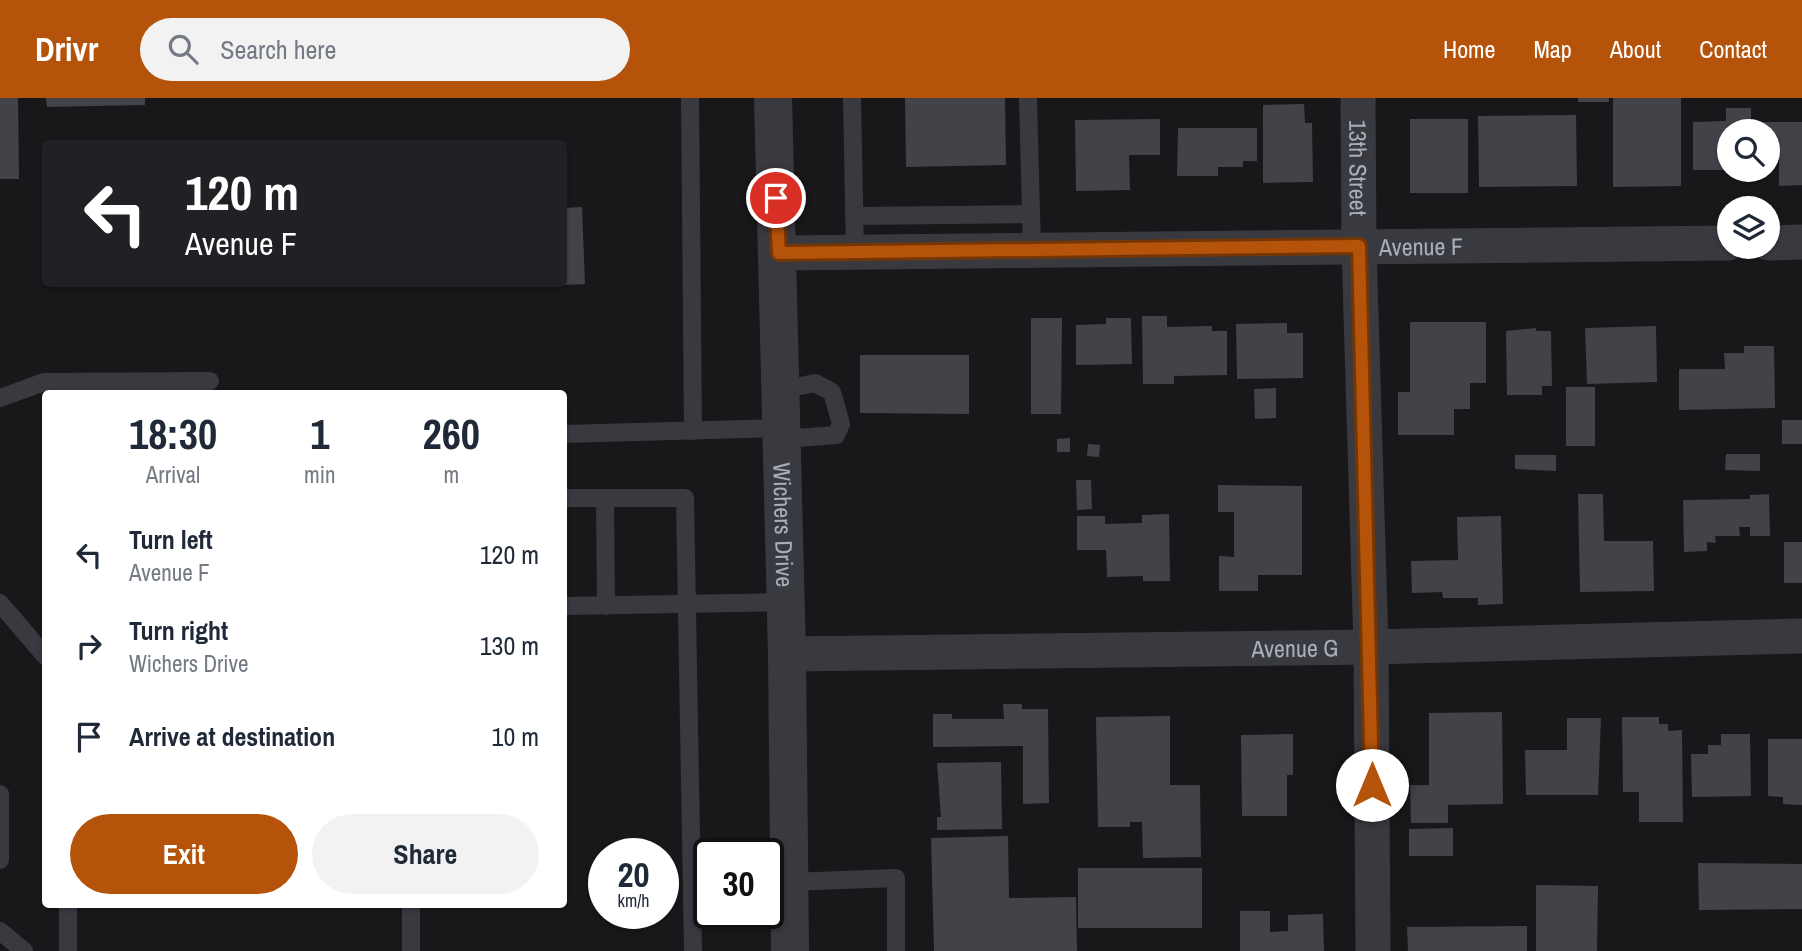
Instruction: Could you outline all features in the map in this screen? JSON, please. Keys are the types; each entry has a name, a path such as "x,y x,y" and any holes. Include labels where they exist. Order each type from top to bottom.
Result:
{"street":[{"name":"Wichers Drive","path":"773,98 786,602 790,951"},
{"name":"13th Street","path":"1358,98 1359,246 1371,648 1373,951"},
{"path":"1780,243 1802,242"},
{"name":"Avenue F","path":"779,253 1717,243"},
{"name":"Avenue G","path":"787,654 1371,648 1802,636"}],"lane":[{"path":"690,98 693,431"},
{"path":"852,98 855,252"},
{"path":"1028,98 1032,250"},
{"path":"854,216 1031,214"},
{"path":"0,398 44,382 210,381"},
{"path":"567,434 693,431 835,435 841,424 832,392 815,383 781,390"},
{"path":"567,498 685,498 693,951"},
{"path":"605,498 606,606"},
{"path":"567,606 786,602"},
{"path":"0,603 42,652"},
{"path":"0,794 0,860"},
{"path":"789,882 896,878 896,951"},
{"path":"68,908 68,951"},
{"path":"411,908 411,951"},
{"path":"0,931 24,951"}],"building":[{"path":"0,98 18,98 19,179 0,179"},
{"path":"46,98 145,98 145,105 47,107"},
{"path":"905,98 1005,98 1006,165 906,167"},
{"path":"1578,98 1609,98 1609,102 1578,102"},
{"path":"1613,98 1681,98 1681,186 1613,187"},
{"path":"1304,104 1305,123 1312,123 1313,182 1263,183 1263,105"},
{"path":"1726,108 1751,108 1751,119 1726,119"},
{"path":"1576,115 1577,186 1479,187 1478,116"},
{"path":"1160,119 1160,155 1129,155 1130,190 1076,191 1075,120"},
{"path":"1410,119 1468,119 1468,193 1410,193"},
{"path":"1717,121 1717,170 1693,170 1693,122"},
{"path":"1780,122 1802,122 1802,185 1779,186"},
{"path":"1178,128 1257,128 1257,161 1243,161 1243,167 1218,167 1218,176 1177,176"},
{"path":"582,207 585,284 567,285 567,208"},
{"path":"1142,316 1167,316 1167,327 1212,326 1212,331 1227,331 1227,375 1174,376 1174,384 1143,384"},
{"path":"1031,318 1062,318 1061,414 1031,414"},
{"path":"1106,318 1131,318 1132,364 1076,365 1076,325 1106,324"},
{"path":"1410,322 1486,322 1486,383 1470,383 1470,409 1454,409 1454,435 1398,435 1398,392 1410,392"},
{"path":"1287,323 1287,333 1303,333 1303,378 1237,379 1236,324"},
{"path":"1656,326 1657,382 1587,384 1585,328"},
{"path":"1536,328 1536,331 1551,331 1552,386 1542,386 1542,395 1507,395 1506,331"},
{"path":"1744,346 1774,346 1775,408 1679,410 1679,369 1725,369 1724,353 1744,353"},
{"path":"860,355 969,355 969,414 860,413"},
{"path":"1566,387 1595,387 1595,446 1566,446"},
{"path":"1276,388 1276,418 1255,419 1254,389"},
{"path":"1782,420 1802,420 1802,444 1782,444"},
{"path":"1070,438 1070,452 1057,452 1057,439"},
{"path":"1088,444 1100,445 1099,457 1087,456"},
{"path":"1726,454 1760,454 1760,471 1725,470"},
{"path":"1515,455 1556,455 1556,471 1515,469"},
{"path":"1076,480 1091,480 1092,509 1077,510"},
{"path":"1218,485 1302,486 1302,575 1258,575 1258,591 1219,591 1219,556 1234,557 1234,512 1218,512"},
{"path":"1578,494 1603,494 1604,541 1653,541 1654,591 1580,592"},
{"path":"1769,494 1770,536 1750,536 1750,527 1739,527 1740,536 1715,536 1716,543 1707,542 1707,551 1684,552 1683,500 1750,499 1750,495"},
{"path":"1169,514 1170,581 1143,581 1143,576 1107,577 1106,550 1077,550 1077,516 1105,516 1105,524 1142,523 1142,515"},
{"path":"1501,516 1503,604 1478,605 1478,598 1443,598 1442,592 1412,593 1411,561 1458,560 1457,517"},
{"path":"1784,542 1802,542 1802,583 1784,583"},
{"path":"1003,704 1022,704 1022,709 1048,709 1049,803 1023,804 1023,746 933,747 933,714 952,714 952,719 1004,719"},
{"path":"1502,712 1503,804 1448,805 1448,823 1411,823 1410,785 1429,785 1429,713"},
{"path":"1170,716 1170,785 1200,785 1201,857 1143,858 1142,822 1130,822 1130,827 1098,827 1096,717"},
{"path":"1622,717 1659,717 1659,724 1668,724 1668,731 1682,730 1683,822 1639,822 1639,792 1623,792"},
{"path":"1567,718 1601,718 1598,795 1526,795 1525,750 1567,750"},
{"path":"1293,734 1293,775 1287,775 1287,816 1242,816 1241,735"},
{"path":"1721,734 1750,734 1751,796 1692,797 1691,754 1708,754 1708,745 1721,745"},
{"path":"1768,739 1802,739 1802,805 1783,804 1783,797 1768,796"},
{"path":"1001,762 1002,829 937,830 937,817 941,817 937,763"},
{"path":"1453,828 1453,856 1409,856 1409,829"},
{"path":"1008,836 1009,898 1076,897 1077,951 934,951 931,838"},
{"path":"1698,863 1802,864 1802,909 1699,910"},
{"path":"1078,868 1202,868 1202,928 1078,928"},
{"path":"1536,885 1598,886 1597,951 1536,951"},
{"path":"1240,911 1270,911 1270,932 1288,931 1288,915 1323,914 1324,951 1240,951"},
{"path":"1527,926 1527,951 1408,951 1407,927"}],"route":[{"path":"776,198 779,253 1359,246 1371,648 1372,785"}]}
